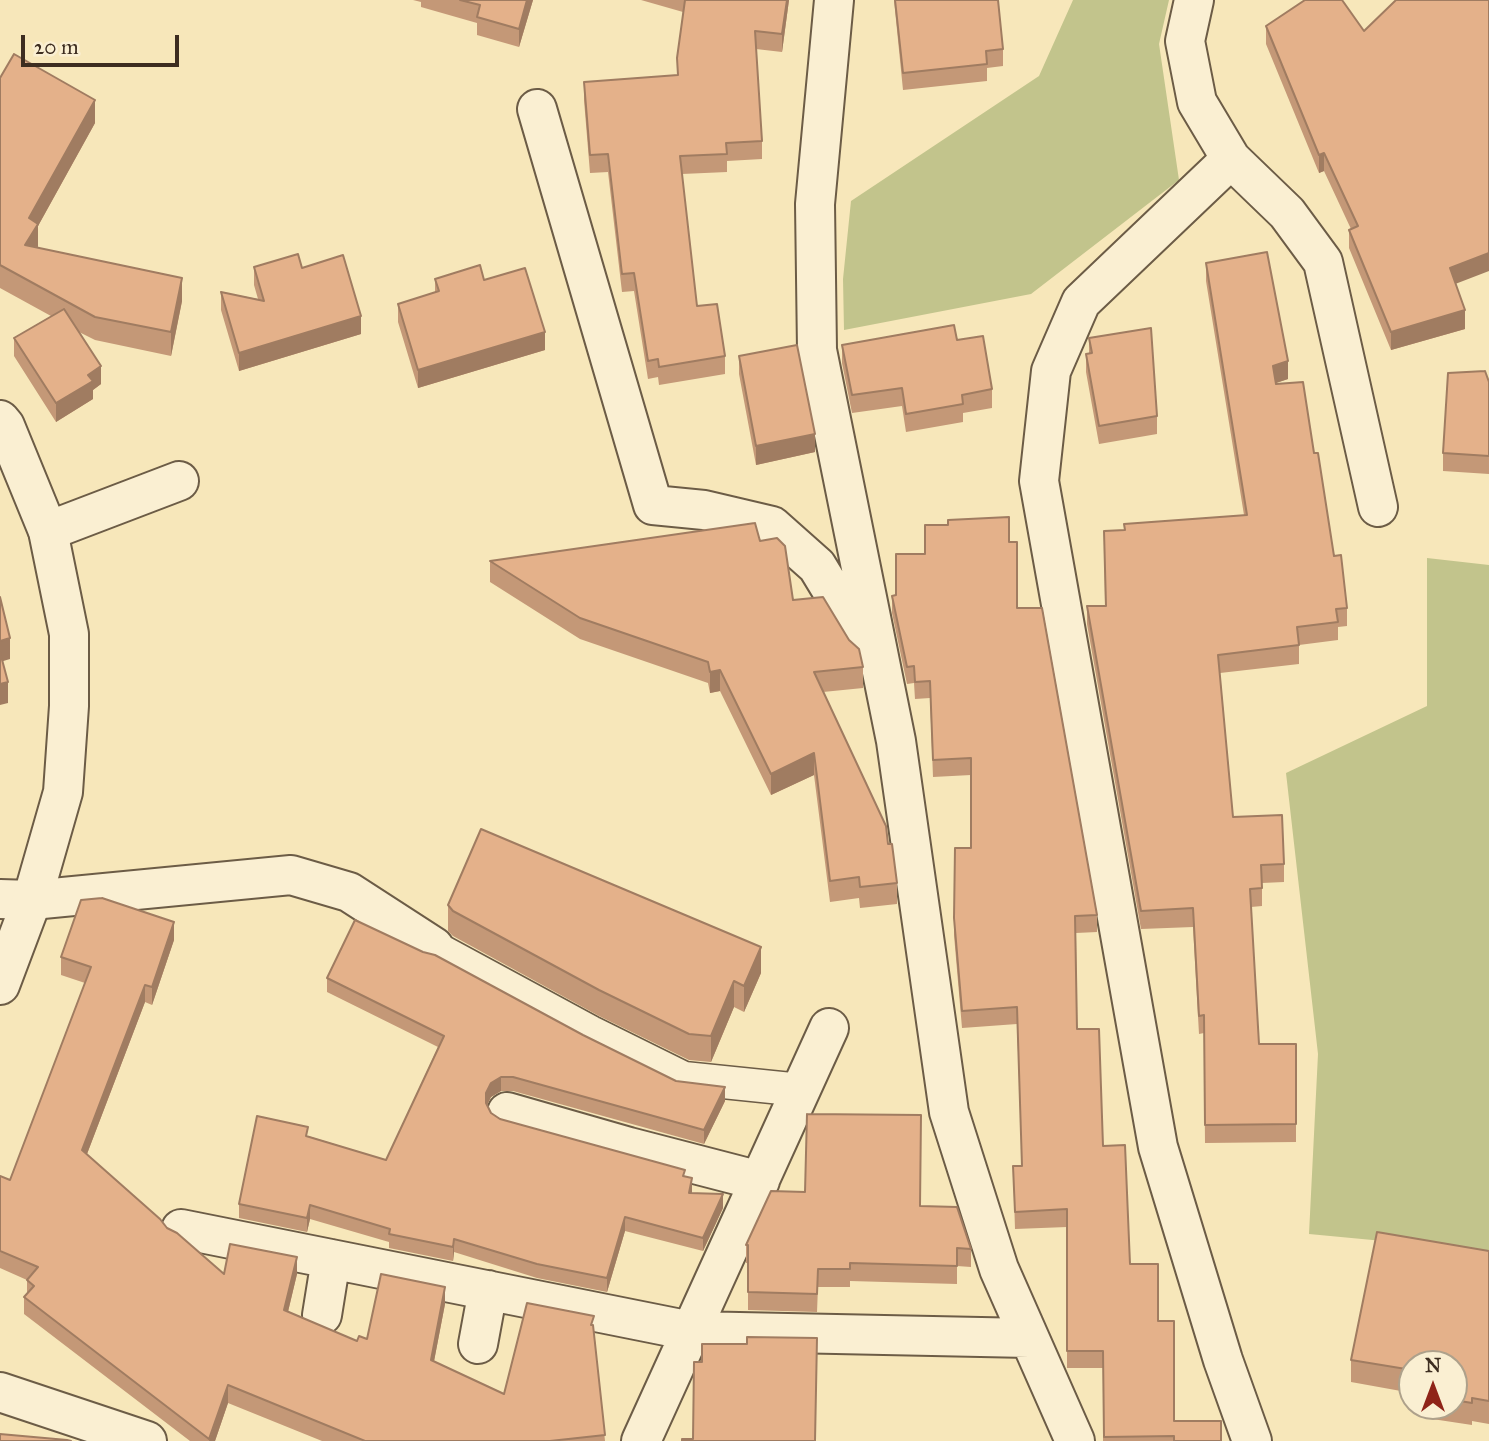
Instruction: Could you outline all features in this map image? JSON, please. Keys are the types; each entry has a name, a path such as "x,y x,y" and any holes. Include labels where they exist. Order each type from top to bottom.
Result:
{"street":[{"path":"834,0 815,204 817,350 896,741 949,1112 999,1269 1075,1441"},
{"path":"1195,0 1185,41 1197,102 1231,159 1287,213 1323,262 1378,508"},
{"path":"537,109 653,505 704,510 772,526 817,566 883,672"},
{"path":"1231,159 1081,302 1051,371 1039,481 1158,1147 1223,1360 1252,1441"},
{"path":"0,420 5,426 48,531 69,634 69,706 63,792 16,900 0,985"},
{"path":"48,531 178,481"},
{"path":"16,900 291,875 349,892 434,947"},
{"path":"640,1441 829,1028"},
{"path":"507,1111 629,1147 760,1181"},
{"path":"181,1229 691,1331 1029,1338"},
{"path":"322,1315 331,1259"},
{"path":"478,1344 488,1290"},
{"path":"0,1392 147,1441"}],"lane":[{"path":"434,947 591,1032 684,1078 801,1090"}],"green space":[{"path":"1073,0 1169,0 1159,44 1179,180 1031,294 844,330 843,279 851,201 1039,76"},
{"path":"1427,558 1489,565 1489,1251 1309,1234 1318,1054 1286,773 1427,706"}],"building":[{"path":"460,0 527,0 519,29 477,17 480,5"},
{"path":"685,0 787,0 782,34 755,31 762,141 726,143 727,154 680,156 697,306 717,304 725,356 659,367 658,359 648,361 634,273 622,274 608,154 590,155 584,82 678,75 677,58"},
{"path":"895,0 998,0 1003,49 986,51 987,64 903,73"},
{"path":"1305,0 1342,0 1364,31 1396,0 1489,0 1489,253 1450,268 1465,310 1391,332 1349,230 1358,226 1324,153 1319,155 1266,26"},
{"path":"14,54 95,100 29,218 38,224 25,245 182,278 171,332 95,317 0,265 0,78"},
{"path":"1267,252 1288,361 1273,366 1276,384 1303,382 1314,453 1318,453 1334,556 1341,555 1347,608 1336,609 1338,622 1297,627 1299,645 1218,655 1233,817 1282,815 1284,864 1261,865 1262,888 1250,889 1259,1044 1296,1044 1296,1124 1205,1125 1204,1015 1199,1016 1193,908 1141,911 1087,606 1106,606 1104,531 1125,530 1124,524 1247,515 1206,263"},
{"path":"298,254 302,268 343,255 361,316 239,353 221,292 264,301 254,267"},
{"path":"480,265 484,280 525,268 545,332 418,370 398,304 439,291 435,279"},
{"path":"64,309 101,366 88,375 93,381 56,403 14,338"},
{"path":"954,325 957,340 983,336 992,389 962,395 963,404 906,414 902,388 852,395 842,345"},
{"path":"1151,328 1157,416 1099,426 1086,354 1092,353 1089,338"},
{"path":"797,345 815,434 756,446 739,356"},
{"path":"1485,371 1489,382 1489,456 1443,453 1448,373"},
{"path":"1009,517 1009,542 1017,542 1017,608 1042,608 1097,915 1075,916 1077,1029 1099,1029 1103,1146 1125,1145 1130,1264 1158,1264 1158,1321 1174,1321 1174,1421 1221,1421 1221,1441 1174,1441 1174,1436 1104,1437 1103,1351 1067,1351 1067,1209 1015,1212 1013,1166 1022,1166 1017,1007 962,1011 954,918 955,848 971,848 971,758 933,760 930,681 915,682 914,666 907,667 892,596 896,595 896,554 925,554 925,525 948,525 948,520"},
{"path":"755,523 760,541 777,538 785,546 793,600 823,597 849,640 859,649 863,667 814,672 886,826 888,844 892,844 897,883 860,887 859,877 830,881 814,753 771,774 720,670 710,672 708,662 580,618 490,561"},
{"path":"0,597 10,638 0,641"},
{"path":"0,652 8,682 0,684"},
{"path":"481,829 761,947 744,986 734,981 711,1036 689,1034 599,990 453,911 448,905"},
{"path":"102,898 174,922 152,987 145,985 82,1150 167,1228 177,1233 224,1274 230,1244 297,1257 284,1310 357,1341 359,1336 367,1339 381,1274 445,1287 431,1360 504,1394 527,1303 594,1316 591,1325 605,1435 550,1441 365,1441 228,1385 209,1439 24,1297 34,1286 27,1280 38,1267 0,1251 0,1176 10,1180 91,967 61,957 81,900"},
{"path":"355,920 435,955 583,1035 676,1081 725,1087 704,1130 513,1077 501,1077 491,1083 486,1093 486,1103 491,1113 500,1119 685,1170 683,1176 692,1178 689,1193 723,1194 703,1238 625,1217 607,1278 537,1264 454,1239 453,1247 389,1234 390,1229 310,1205 307,1218 239,1204 257,1116 308,1127 306,1136 386,1160 444,1036 327,978"},
{"path":"807,1114 921,1115 920,1206 957,1207 971,1249 957,1248 957,1266 850,1263 850,1269 818,1269 817,1294 748,1292 746,1245 771,1191 805,1192"},
{"path":"1377,1232 1489,1251 1489,1401 1472,1398 1472,1403 1468,1402 1468,1350 1398,1350 1398,1368 1351,1360"},
{"path":"747,1337 817,1338 815,1441 682,1441 693,1439 694,1362 702,1362 702,1344 747,1344"},
{"path":"0,1434 67,1440 71,1441 0,1441"}]}
